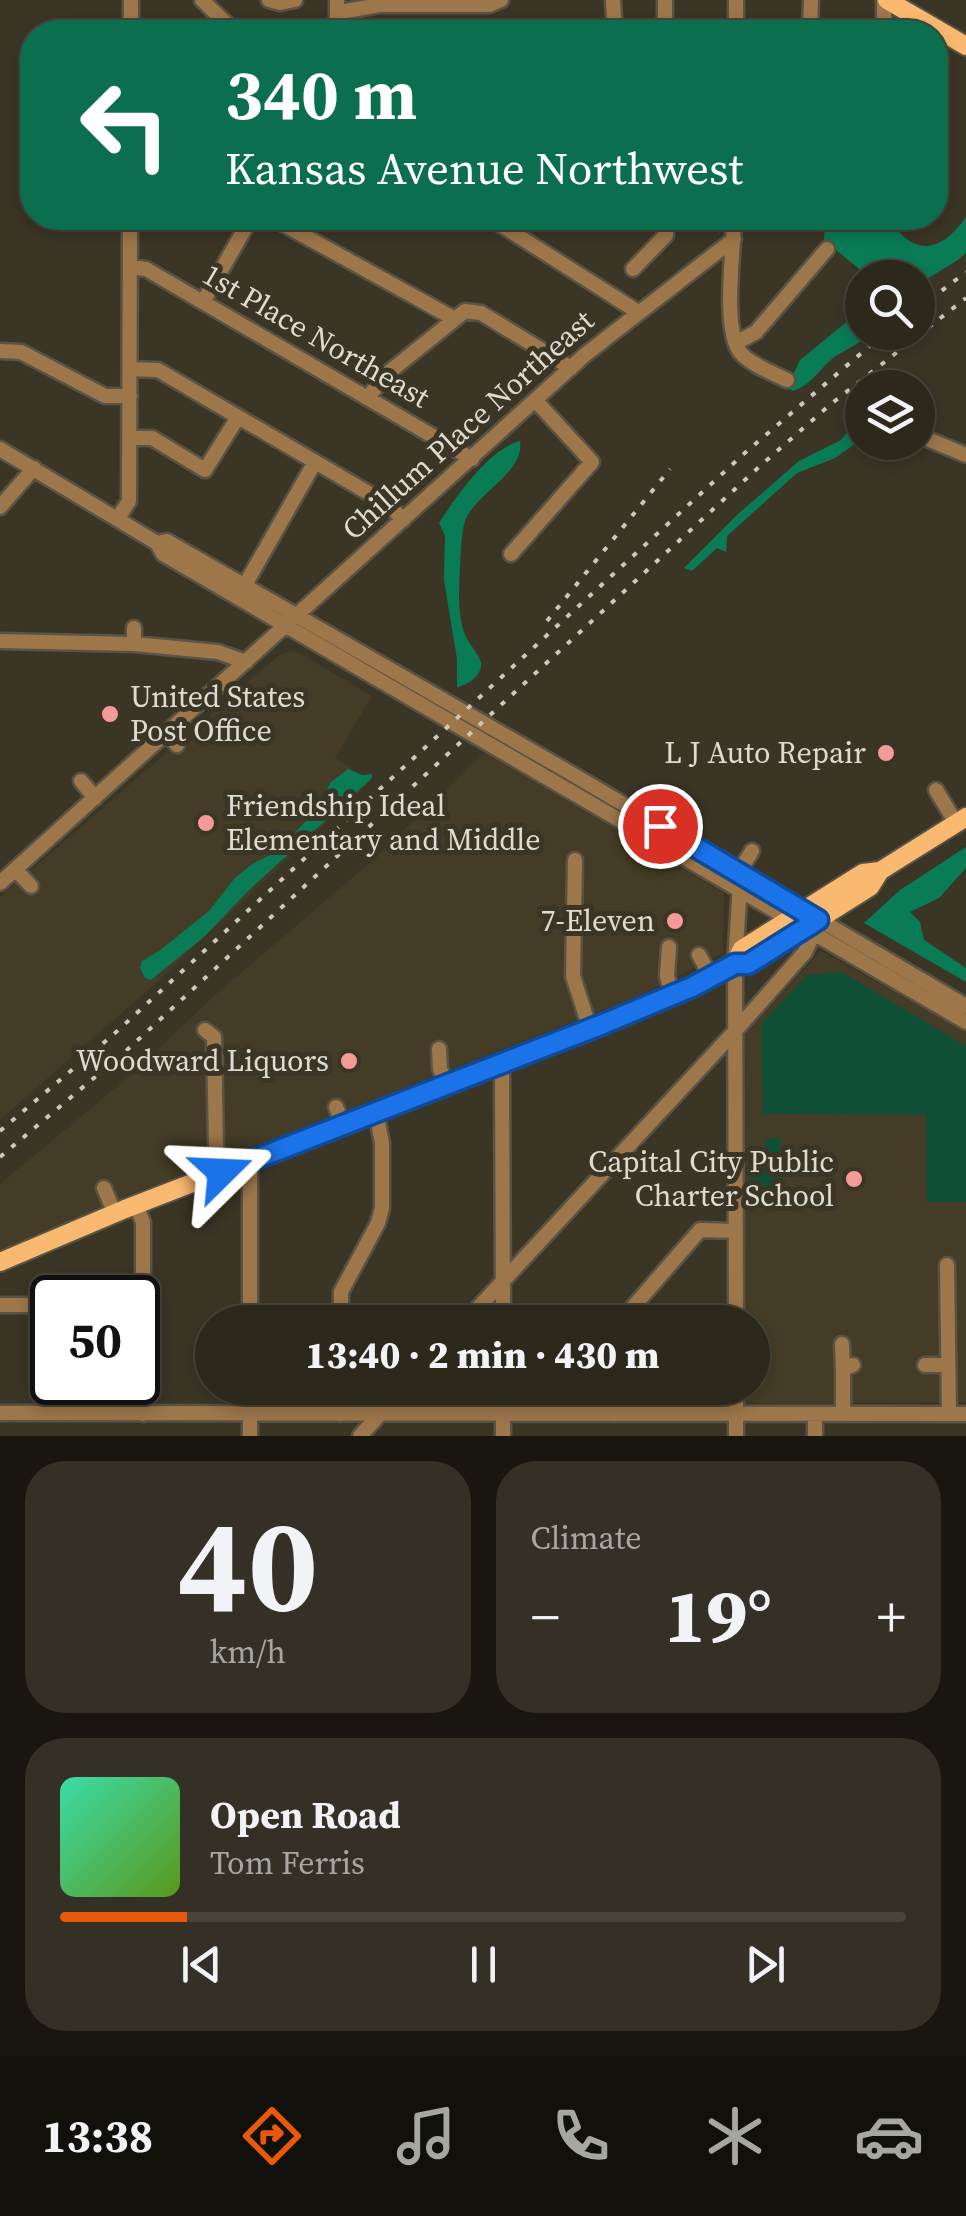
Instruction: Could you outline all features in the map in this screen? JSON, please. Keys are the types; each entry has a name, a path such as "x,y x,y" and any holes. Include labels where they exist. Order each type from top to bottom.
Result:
{"main road":[{"path":"886,0 921,20"},
{"path":"0,1262 250,1161 339,1116 376,1112 672,995 735,964 742,949 805,923 870,887 880,871 961,820"}],"street":[{"path":"202,0 223,20"},
{"path":"269,0 295,0"},
{"path":"341,16 380,5 490,5 501,0"},
{"path":"118,518 129,501 130,230"},
{"path":"203,302 244,230"},
{"path":"294,230 452,318"},
{"path":"522,230 638,312"},
{"path":"634,269 666,235 666,230"},
{"path":"734,230 732,325 736,343 741,354 787,380"},
{"name":"Chillum Place Northeast","path":"5,876 217,698 246,662 572,368 734,239"},
{"path":"736,343 756,332 827,249"},
{"name":"1st Place Northeast","path":"130,267 146,269 472,459"},
{"path":"368,398 388,373 465,311 482,314 572,368"},
{"path":"0,351 22,352 105,396 130,396"},
{"path":"130,370 158,370 389,504 403,520"},
{"path":"511,554 592,462 536,401"},
{"path":"130,438 152,438 205,470 238,417"},
{"path":"935,442 966,455"},
{"path":"0,449 118,518 156,552 286,626 710,883 805,923 966,1006"},
{"path":"244,585 315,462"},
{"path":"0,507 34,468"},
{"path":"156,552 168,541 300,616 361,644 472,716 712,849 805,923 966,1022"},
{"path":"359,560 370,572"},
{"path":"0,642 134,636 218,652 246,662"},
{"path":"158,719 172,735"},
{"path":"81,781 95,798"},
{"path":"936,790 961,820"},
{"path":"736,1305 735,964 740,873 752,850"},
{"path":"575,860 572,976 590,1029"},
{"path":"5,876 31,886"},
{"path":"480,1305 805,952 805,923"},
{"path":"669,947 667,976 672,995"},
{"path":"699,956 711,976"},
{"path":"205,1030 214,1038 216,1147 222,1172"},
{"path":"440,1049 440,1069 446,1084"},
{"path":"502,1061 502,1305"},
{"path":"342,1305 342,1292 382,1208 382,1143 376,1112"},
{"path":"250,1161 250,1305"},
{"path":"104,1188 115,1214"},
{"path":"136,1205 143,1222 141,1275"},
{"path":"635,1305 700,1230 736,1231"},
{"path":"948,1265 948,1414"},
{"path":"0,1305 30,1305"},
{"path":"842,1344 848,1367 843,1414"},
{"path":"925,1365 948,1365"},
{"path":"143,1405 143,1414"},
{"path":"250,1405 250,1436"},
{"path":"340,1405 340,1414"},
{"path":"360,1436 388,1405"},
{"path":"502,1405 502,1436"},
{"path":"616,1405 616,1414"},
{"path":"736,1405 736,1436"},
{"path":"0,1413 966,1414"},
{"path":"814,1414 814,1436"}],"shaded area":[{"name":"Friendship Ideal Elementary and Middle","path":"294,650 372,696 335,758 371,781 149,989 0,1120 0,897 279,655"},
{"path":"485,752 724,893 723,953 636,997 122,1198 0,1251 0,1184 131,1075 215,995 373,860"},
{"name":"Capital City Public Charter School","path":"821,951 966,1032 966,1402 770,1403 770,1305 743,1305 743,1036"}],"green space":[{"path":"966,217 966,253 935,274 935,260 848,260 824,240 825,230 897,230 917,245 927,246 946,238"},
{"path":"845,323 846,350 805,385 792,391 788,386 800,360"},
{"path":"845,435 845,451 797,473 727,536 726,552 717,548 692,571 684,568 799,461"},
{"path":"520,441 515,463 465,521 460,610 462,627 481,667 474,679 457,687 457,659 444,580 445,536 439,523 485,463"},
{"path":"348,769 362,775 372,774 372,778 248,891 205,936 151,980 145,978 140,968 142,961 209,911 234,879 252,864 276,852 319,807 330,783"},
{"path":"966,847 966,868 939,898 910,912 920,922 924,940 966,968 966,982 864,923 900,890"},
{"path":"842,972 966,1046 966,1202 927,1202 926,1115 763,1114 761,1024 807,975"},
{"path":"766,1138 780,1138 780,1187 751,1187 751,1150 765,1150"}],"railway":[{"path":"935,296 966,272"},
{"path":"0,1157 127,1050 760,466 831,404 966,298"},
{"path":"0,1131 114,1034 747,451 865,350"},
{"path":"547,621 670,469"}],"place":[{"name":"United States Post Office","path":"110,714"},
{"name":"L J Auto Repair","path":"886,753"},
{"name":"Friendship Ideal Elementary and Middle","path":"206,823"},
{"name":"7-Eleven","path":"675,921"},
{"name":"Woodward Liquors","path":"349,1061"},
{"name":"Capital City Public Charter School","path":"854,1179"}],"route":[{"path":"222,1172 603,1024 692,987 735,964 748,964 818,920 660,826"}]}
